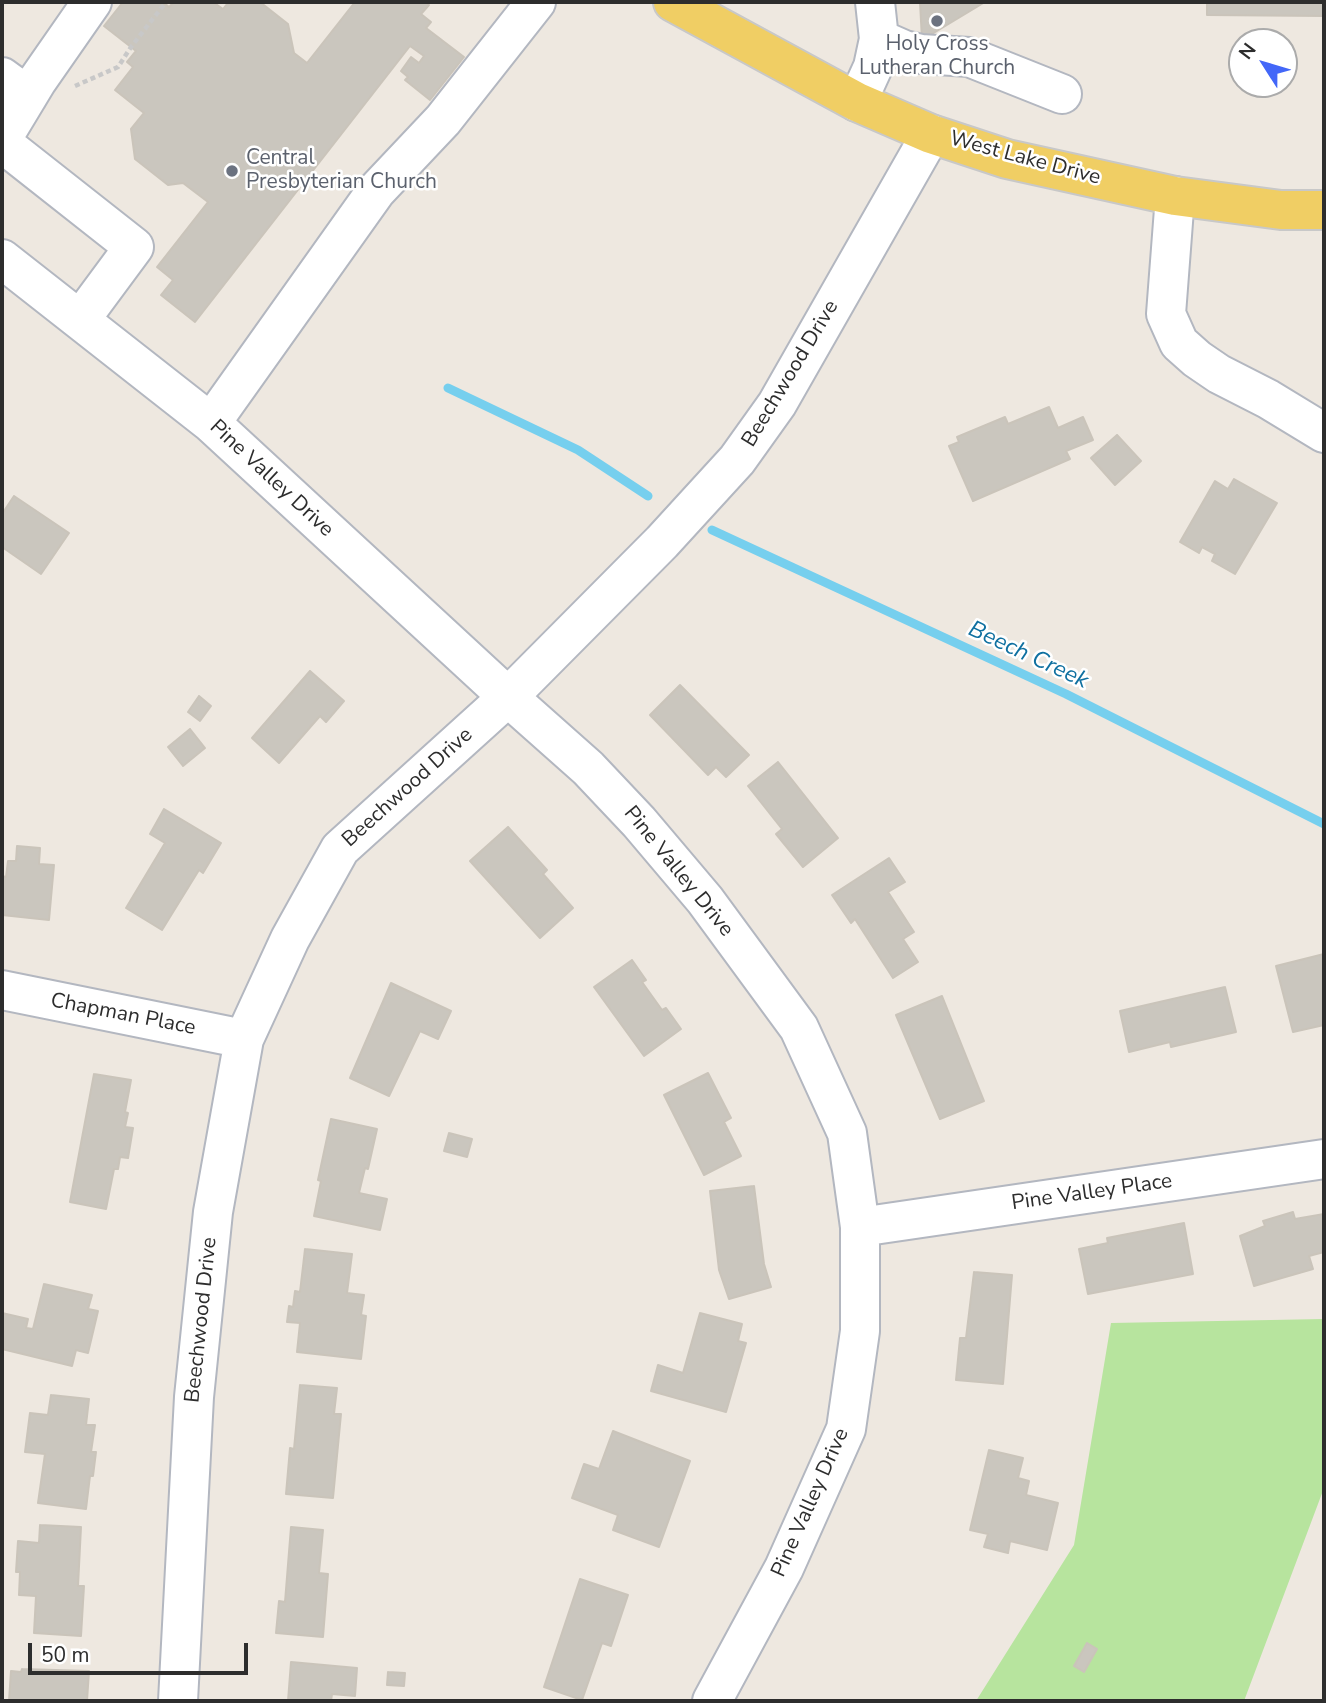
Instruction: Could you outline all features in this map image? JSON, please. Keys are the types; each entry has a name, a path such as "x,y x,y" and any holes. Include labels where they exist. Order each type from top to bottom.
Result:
{"main road":[{"name":"West Lake Drive","path":"673,2 857,102 931,134 1007,159 1175,196 1281,210 1324,210"}],"street":[{"path":"80,320 134,247 2,141 15,87 92,2"},
{"path":"211,423 376,191 443,120 536,2"},
{"path":"857,102 873,67 877,20"},
{"path":"877,20 904,50 921,54 969,57 1062,94"},
{"name":"Beechwood Drive","path":"178,1701 194,1397 212,1212 244,1039 290,939 340,849 508,697 662,542 737,460 777,404 931,134"},
{"path":"1175,196 1166,314 1179,343 1219,374 1268,399 1324,433"},
{"name":"Pine Valley Drive","path":"2,259 211,423 588,768 639,822 705,900 800,1028 847,1133 860,1227 860,1331 846,1429 784,1568 712,1701"},
{"name":"Chapman Place","path":"2,990 244,1039"},
{"name":"Pine Valley Place","path":"860,1227 1324,1159"}],"path":[{"path":"73,87 118,67 166,2"}],"green space":[{"path":"1324,1319 1324,1488 1244,1701 976,1701 1074,1545 1111,1323"}],"building":[{"name":"Central Presbyterian Church","path":"123,2 163,2 169,7 174,2 213,2 223,9 227,4 260,2 288,24 294,53 307,63 355,2 425,2 429,5 421,14 431,22 426,28 464,57 430,100 405,80 408,77 401,71 411,57 419,63 424,56 410,46 195,322 161,295 173,280 157,267 208,202 183,183 168,185 135,159 131,129 144,113 115,90 133,67 127,62 136,51 104,26"},
{"name":"Holy Cross Lutheran Church","path":"920,2 985,2 922,40"},
{"path":"1207,2 1324,2 1324,16 1207,15"},
{"path":"1049,407 1058,428 1083,417 1093,440 1066,451 1070,459 973,501 949,446 959,442 957,437 1005,417 1008,424"},
{"path":"1117,435 1141,461 1115,485 1091,458"},
{"path":"1234,479 1277,503 1235,574 1212,561 1215,554 1202,547 1199,553 1180,542 1215,481 1228,489"},
{"path":"14,496 69,533 41,574 2,547 2,514"},
{"path":"310,671 344,701 326,722 320,716 279,763 252,738"},
{"path":"680,685 749,755 726,777 716,767 708,775 650,715"},
{"path":"199,696 211,706 200,721 188,712"},
{"path":"190,729 205,748 183,766 168,747"},
{"path":"778,762 838,838 803,867 776,834 782,829 748,786"},
{"path":"164,809 221,843 203,873 199,870 162,930 126,908 165,843 150,834"},
{"path":"508,827 547,870 543,874 573,908 540,938 470,861"},
{"path":"17,846 40,848 39,864 54,865 49,920 2,915 2,876 6,877 8,861 16,861"},
{"path":"889,858 905,882 888,892 914,932 903,939 918,962 893,978 855,919 851,923 832,895"},
{"path":"1324,954 1324,1025 1293,1032 1276,966"},
{"path":"632,960 646,980 642,982 662,1010 666,1008 681,1029 644,1056 594,987"},
{"path":"391,983 451,1011 438,1039 420,1031 389,1096 350,1078"},
{"path":"1225,987 1236,1032 1171,1047 1170,1042 1129,1052 1120,1011"},
{"path":"942,996 984,1101 940,1119 896,1015"},
{"path":"708,1073 731,1118 724,1122 741,1156 704,1175 664,1095"},
{"path":"94,1074 131,1080 125,1112 128,1113 125,1127 133,1128 128,1158 120,1157 118,1169 114,1169 106,1209 70,1202"},
{"path":"331,1119 377,1129 368,1169 365,1168 359,1193 387,1199 380,1230 314,1216 321,1181 318,1180"},
{"path":"449,1133 472,1139 467,1157 444,1151"},
{"path":"754,1186 764,1264 771,1287 729,1299 719,1270 710,1191"},
{"path":"1293,1212 1295,1219 1324,1214 1324,1252 1309,1256 1313,1269 1254,1286 1240,1236 1265,1226 1263,1221"},
{"path":"1184,1223 1193,1274 1088,1294 1079,1249 1108,1243 1107,1238"},
{"path":"305,1249 352,1254 347,1293 364,1295 361,1315 366,1316 361,1359 297,1352 300,1323 287,1322 295,1291 300,1292"},
{"path":"974,1272 1012,1275 1003,1384 956,1380 960,1338 966,1338"},
{"path":"44,1284 92,1295 88,1309 98,1311 88,1353 76,1350 72,1366 2,1349 2,1313 28,1319 26,1328 33,1329"},
{"path":"700,1313 742,1324 738,1341 746,1343 726,1412 651,1391 658,1365 683,1373"},
{"path":"300,1385 337,1388 334,1414 341,1414 333,1498 286,1494 290,1448 294,1449"},
{"path":"51,1395 89,1399 86,1425 95,1425 91,1452 96,1452 86,1509 38,1503 45,1454 25,1452 30,1413 48,1415"},
{"path":"613,1431 690,1461 659,1547 613,1530 618,1515 572,1498 584,1464 599,1469"},
{"path":"989,1450 1023,1458 1018,1478 1029,1481 1026,1495 1058,1503 1047,1550 1010,1541 1008,1553 984,1547 988,1534 970,1530"},
{"path":"40,1525 81,1527 78,1586 84,1586 81,1636 34,1633 36,1596 19,1595 20,1572 16,1572 18,1541 39,1543"},
{"path":"291,1527 323,1530 319,1573 328,1574 323,1637 276,1633 279,1601 285,1602"},
{"path":"580,1579 628,1595 611,1646 602,1643 582,1700 544,1687"},
{"path":"1087,1643 1097,1649 1084,1672 1074,1666"},
{"path":"291,1662 357,1668 355,1696 332,1694 331,1701 288,1701"},
{"path":"22,1669 89,1671 87,1701 9,1701 11,1671 21,1672"},
{"path":"388,1672 405,1673 404,1686 387,1685"}],"waterway":[{"name":"Beech Creek","path":"448,388 578,450 648,496"},
{"name":"Beech Creek","path":"712,530 1066,694 1324,824"}],"place":[{"name":"Holy Cross Lutheran Church","path":"937,21"},
{"name":"Central Presbyterian Church","path":"232,171"}]}
